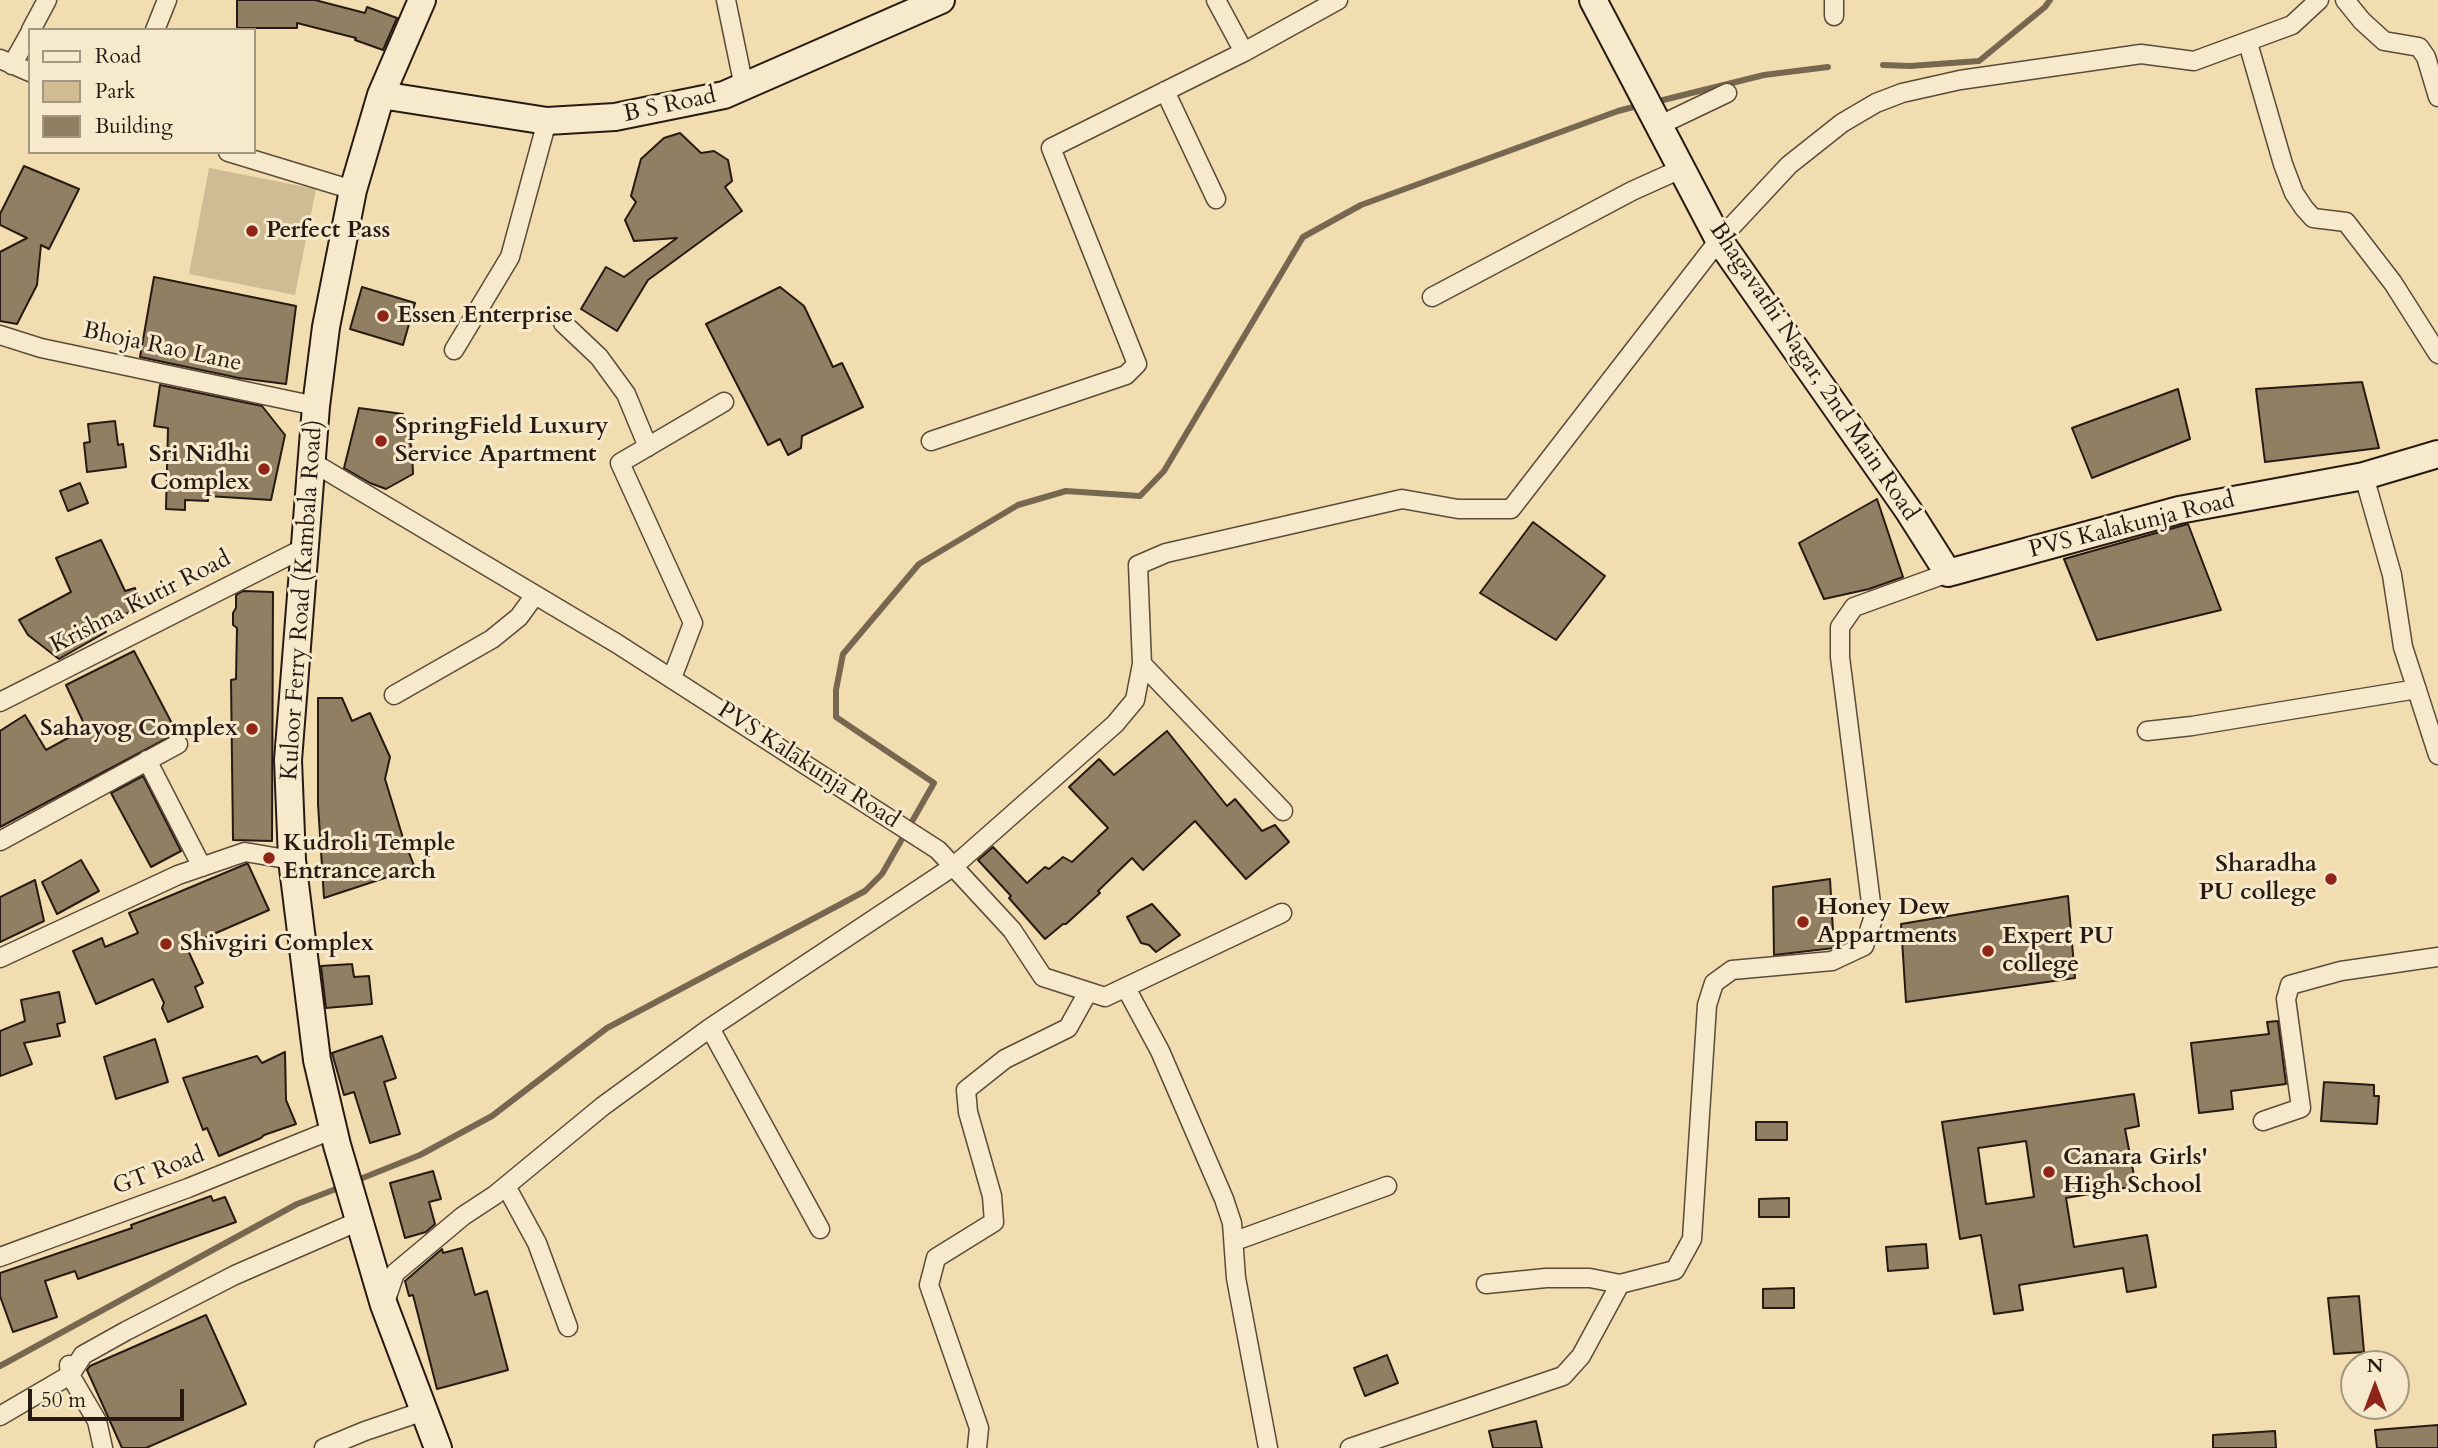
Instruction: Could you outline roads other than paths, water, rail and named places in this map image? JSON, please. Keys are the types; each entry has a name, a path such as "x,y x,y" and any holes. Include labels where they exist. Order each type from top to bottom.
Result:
{"street":[{"path":"32,28 47,0"},
{"path":"156,28 167,0"},
{"name":"Kuloor Ferry Road (Kambala Road)","path":"422,0 381,95 354,190 326,327 316,406 288,760 292,860 317,1060 335,1137 384,1305 438,1448"},
{"path":"726,0 744,87"},
{"name":"B S Road","path":"381,95 547,121 615,117 724,95 941,0"},
{"path":"1216,0 1244,52"},
{"path":"931,441 1126,375 1138,364 1051,148 1244,52 1338,0"},
{"name":"Bhagavathi Nagar, 2nd Main Road","path":"1593,0 1719,240 1908,510 1948,573"},
{"path":"384,1305 395,1273 463,1216 506,1186 603,1106 710,1028 954,866 1115,724 1135,700 1142,664 1138,565 1166,553 1402,499 1458,509 1511,509 1719,240 1789,165 1842,123 1889,98 1960,80 2141,54 2194,61 2292,25 2319,0"},
{"path":"2345,0 2362,21 2384,41 2419,47 2426,57 2438,97"},
{"path":"28,34 6,62 28,71"},
{"path":"2248,43 2294,193 2313,218 2346,222 2393,283 2438,354"},
{"path":"1166,91 1216,200"},
{"path":"1658,121 1727,93"},
{"path":"454,350 510,257 547,121"},
{"path":"235,154 354,190"},
{"path":"1432,298 1632,191 1683,168"},
{"path":"563,323 598,357 626,394 649,447"},
{"name":"Bhoja Rao Lane","path":"0,335 41,348 316,406"},
{"path":"672,678 693,623 620,463 724,402"},
{"name":"PVS Kalakunja Road","path":"1620,1284 1675,1270 1692,1239 1707,1005 1714,984 1732,970 1832,961 1864,946 1872,919 1840,657 1840,627 1854,607 1948,573 2179,510 2364,476 2438,454"},
{"name":"PVS Kalakunja Road","path":"312,462 672,678 938,850 1012,930 1043,977 1105,997 1282,913"},
{"path":"2364,476 2392,575 2403,647 2438,755"},
{"name":"Krishna Kutir Road","path":"0,702 304,548"},
{"path":"394,695 492,639 519,617 534,595"},
{"path":"1142,664 1283,811"},
{"path":"2147,731 2417,689"},
{"path":"0,841 178,744"},
{"path":"147,760 202,867"},
{"path":"0,958 178,875 245,852 292,860"},
{"path":"2263,1121 2301,1108 2286,999 2290,985 2341,971 2438,957"},
{"path":"1126,988 1160,1051 1224,1199 1235,1241 1236,1278 1268,1448"},
{"path":"977,1448 979,1427 929,1284 936,1258 994,1222 992,1196 968,1112 967,1090 1005,1059 1068,1028 1088,992"},
{"path":"710,1028 820,1229"},
{"name":"GT Road","path":"0,1258 335,1137"},
{"path":"506,1186 537,1243 568,1326"},
{"path":"1235,1241 1387,1186"},
{"path":"0,1416 71,1375 83,1355 357,1214"},
{"path":"1350,1448 1563,1376 1581,1356 1620,1284 1590,1278 1546,1278 1486,1284"},
{"path":"69,1355 71,1375 97,1421 103,1448"},
{"path":"324,1448 424,1411"}],"waterway":[{"path":"1883,65 1910,66 1979,61 2050,0"},
{"path":"1655,102 1764,75 1828,67"},
{"path":"355,1181 420,1155 492,1116 607,1028 865,891 882,874 934,783 836,717 836,690 843,654 919,564 1018,505 1066,491 1140,496 1164,471 1303,237 1361,205 1641,105"},
{"path":"0,1366 297,1204 341,1187"}],"place":[{"name":"Perfect Pass","path":"252,231"},
{"name":"Essen Enterprise","path":"383,316"},
{"name":"SpringField Luxury Service Apartment","path":"381,441"},
{"name":"Sri Nidhi Complex","path":"264,469"},
{"name":"Sahayog Complex","path":"252,729"},
{"name":"Kudroli Temple Entrance arch","path":"269,858"},
{"name":"Sharadha PU college","path":"2331,879"},
{"name":"Honey Dew Appartments","path":"1803,922"},
{"name":"Shivgiri Complex","path":"166,944"},
{"name":"Expert PU college","path":"1988,951"},
{"name":"Canara Girls' High School","path":"2049,1172"}]}
